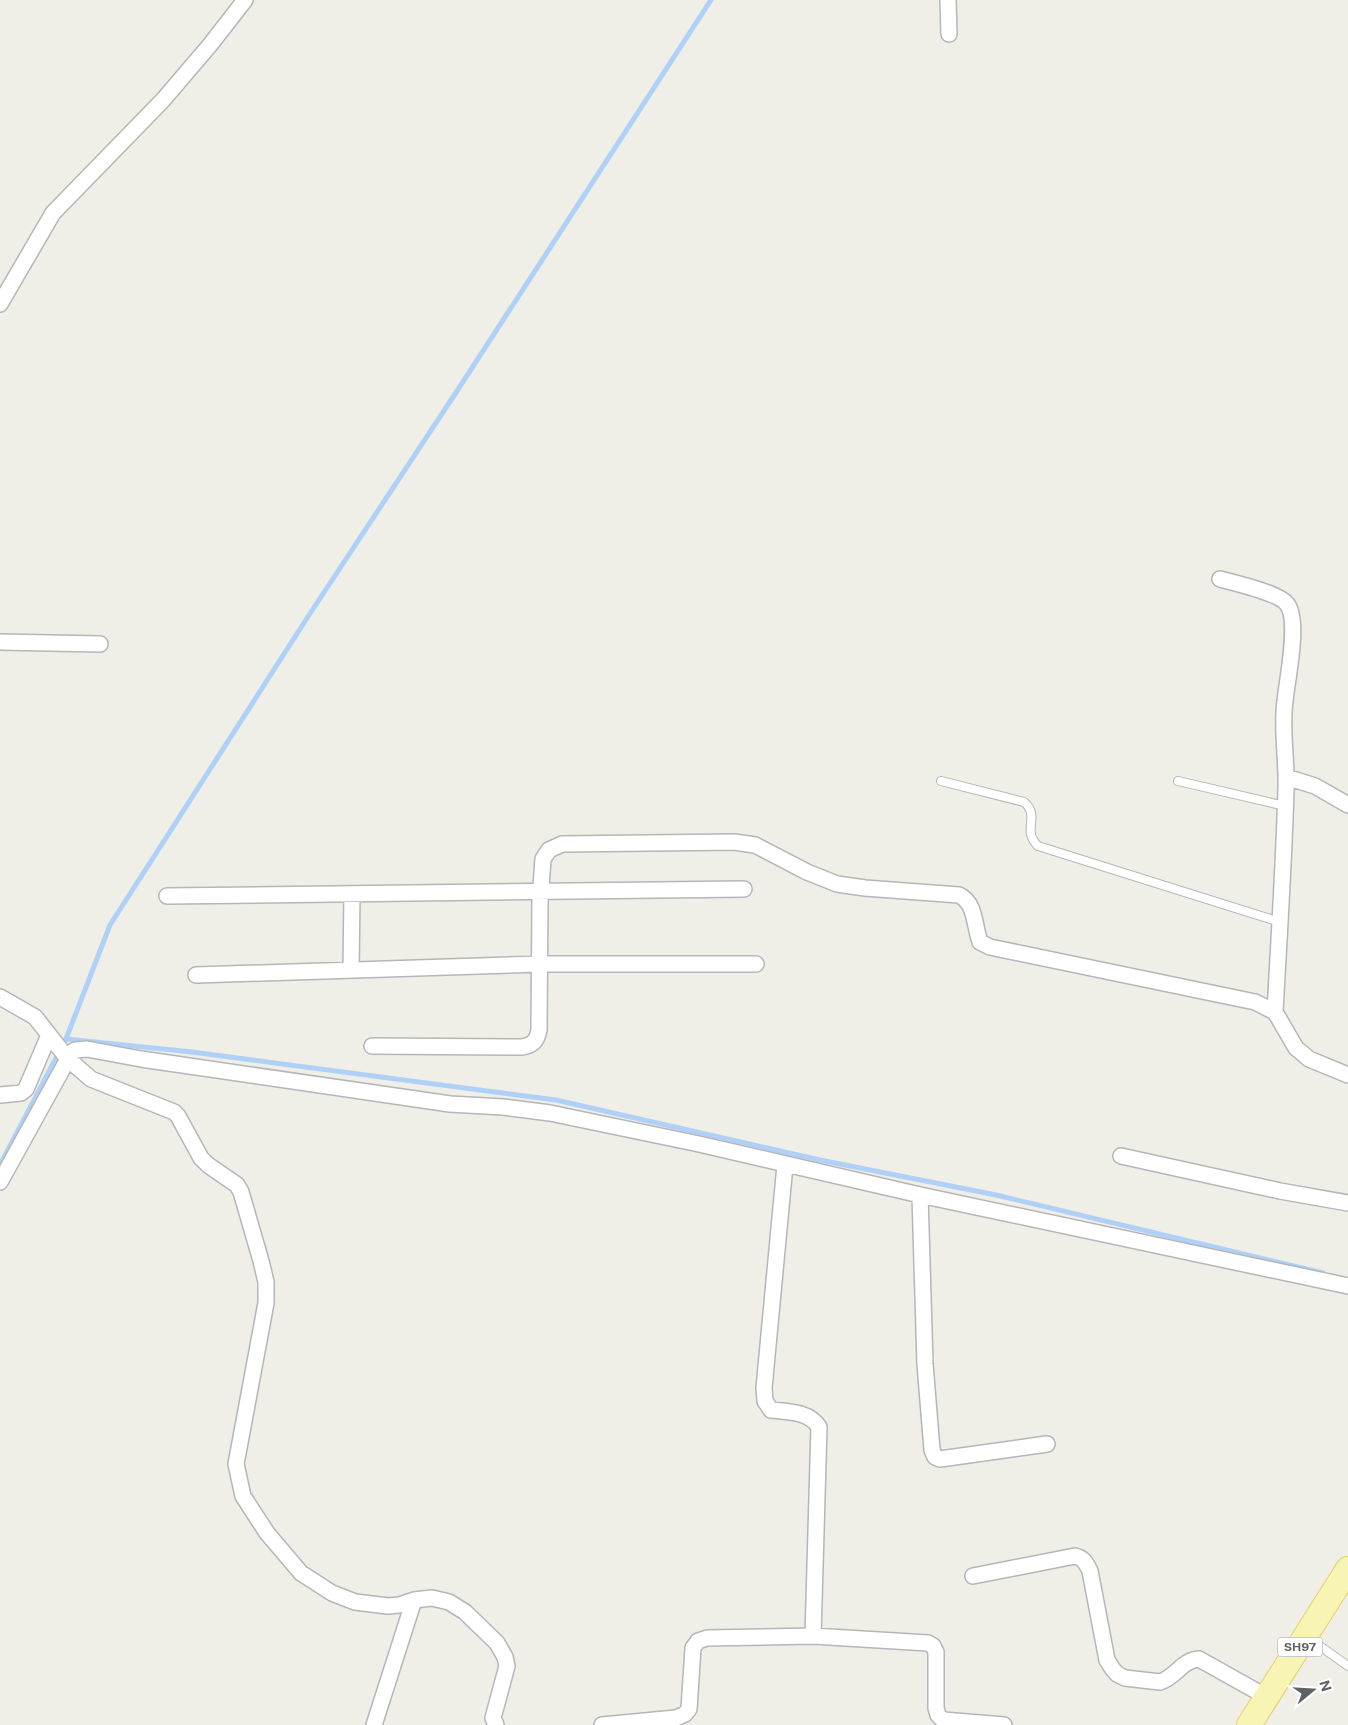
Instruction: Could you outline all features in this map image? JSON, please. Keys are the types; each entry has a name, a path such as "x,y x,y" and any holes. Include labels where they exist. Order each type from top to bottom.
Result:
{"main road":[{"name":"SH97","path":"1250,1725 1348,1569"}],"street":[{"path":"0,304 53,213 163,100 245,0"},
{"path":"948,0 949,34"},
{"path":"1220,578 1274,595 1287,602 1291,610 1294,628 1284,705 1286,777 1276,1012 1296,1048 1309,1059 1348,1074"},
{"path":"0,642 100,644"},
{"path":"1286,777 1315,786 1348,805"},
{"path":"372,1046 530,1046 538,1037 539,1030 539,964 543,859 548,850 562,844 734,842 755,845 807,872 837,884 959,895 966,898 971,906 980,942 990,947 1255,1002 1276,1012"},
{"path":"167,896 744,889"},
{"path":"352,894 352,970"},
{"path":"196,975 539,964 756,964"},
{"path":"0,998 35,1018 60,1049 91,1079 174,1112 201,1158 208,1166 237,1185 244,1198 266,1282 266,1296 236,1464 243,1496 268,1533 301,1573 332,1593 355,1602 388,1606 432,1598 449,1602 465,1612 497,1644 505,1657 507,1666 493,1718 496,1725"},
{"path":"0,1095 21,1093 60,1049"},
{"path":"60,1049 87,1049 141,1059 450,1104 503,1107 550,1113 699,1144 920,1195 1348,1286"},
{"path":"0,1182 60,1049"},
{"path":"1120,1156 1280,1192 1348,1203"},
{"path":"785,1165 764,1388 765,1401 771,1410 806,1415 814,1420 819,1427 813,1636"},
{"path":"920,1195 925,1364 932,1450 935,1457 940,1459 1047,1444"},
{"path":"973,1576 1074,1556 1081,1557 1090,1571 1107,1660 1117,1674 1125,1678 1160,1682 1185,1663 1199,1659 1267,1697"},
{"path":"374,1725 414,1600"},
{"path":"602,1725 676,1718 685,1714 690,1709 693,1648 698,1641 707,1638 813,1636 928,1643 933,1646 936,1652 936,1708 938,1715 943,1720 1004,1725"}],"lane":[{"path":"941,781 1024,802 1031,811 1030,835 1032,841 1038,846 1280,922"},
{"path":"1178,781 1285,806"},
{"path":"1307,1637 1348,1666"}],"waterway":[{"path":"0,1165 66,1039 110,925 309,615 711,0"},
{"path":"66,1039 192,1052 556,1100 820,1160 996,1195 1323,1273"}]}
